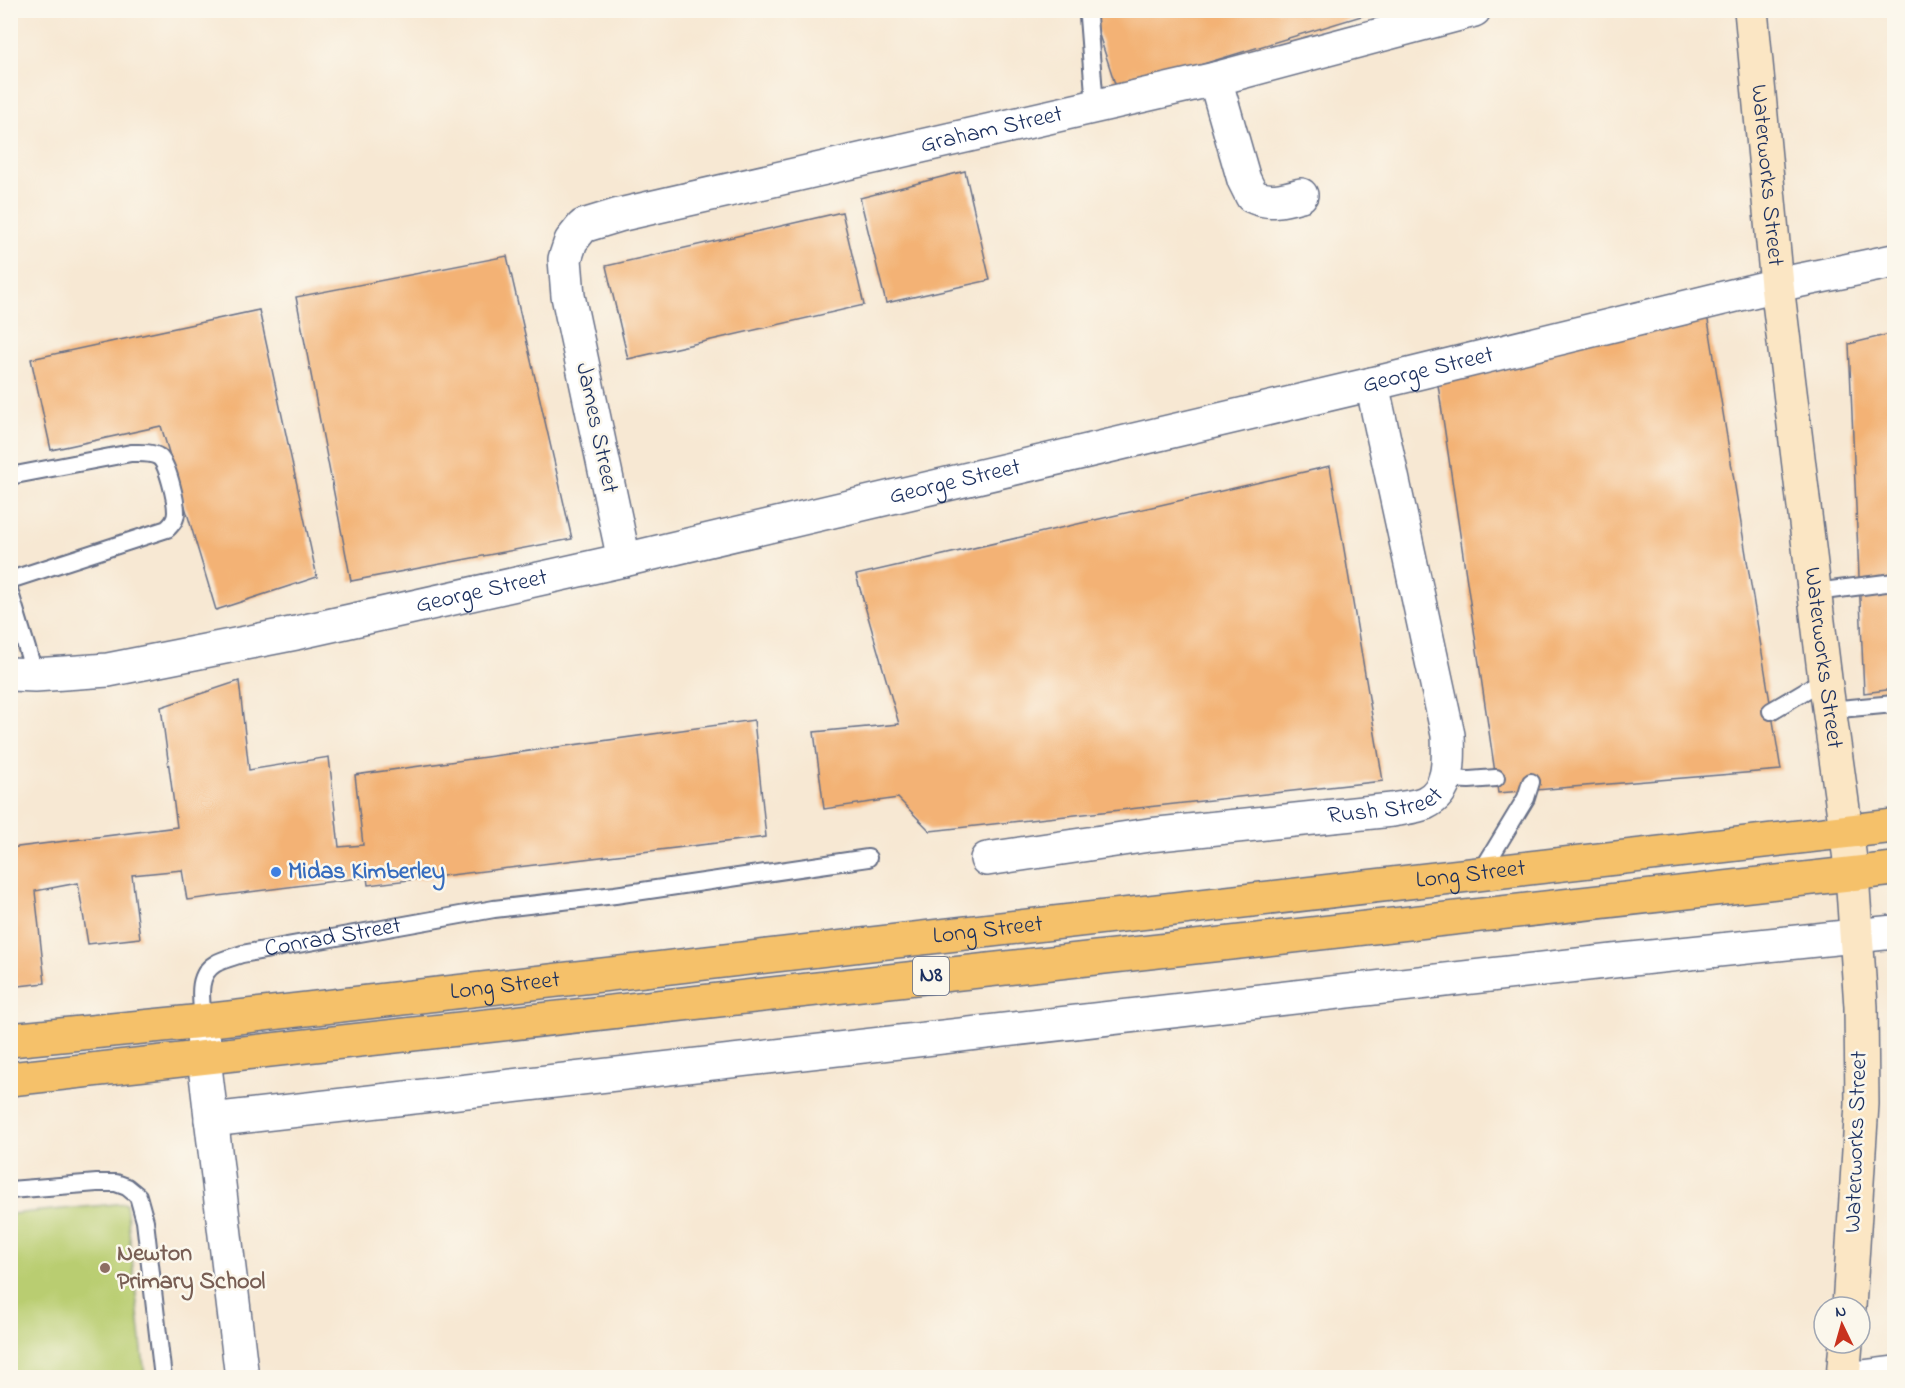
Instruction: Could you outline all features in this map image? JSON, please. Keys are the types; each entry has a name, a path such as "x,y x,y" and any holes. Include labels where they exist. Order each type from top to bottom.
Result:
{"highway":[{"name":"Long Street","path":"10,1040 203,1021 1894,826"},
{"name":"Long Street","path":"10,1078 1894,869"}],"street":[{"name":"Graham Street","path":"568,296 565,259 571,241 583,225 1215,79 1474,10"},
{"name":"Waterworks Street","path":"1751,10 1777,285 1827,695 1852,874 1857,937 1862,1104 1849,1295"},
{"path":"1215,79 1244,180 1252,196 1262,201 1277,201 1301,195"},
{"name":"George Street","path":"23,675 108,670 296,633 624,560 1372,384 1777,285 1894,261"},
{"name":"James Street","path":"568,296 624,560"},
{"name":"Rush Street","path":"987,859 1149,835 1392,810 1425,803 1438,793 1446,779 1449,760 1448,735 1372,384"},
{"path":"211,1120 1622,960 1894,932"},
{"name":"Conrad Street","path":"203,1021 204,1058 242,1377"},
{"path":"1843,1377 1845,1355"},
{"path":"1854,1377 1894,1373"}],"lane":[{"path":"1088,17 1095,106"},
{"path":"10,476 131,453 147,453 159,457 166,466 176,514 167,529 10,580"},
{"path":"1815,592 1894,582"},
{"path":"10,593 23,675"},
{"path":"1771,711 1827,695 1894,704"},
{"path":"1446,779 1496,778"},
{"path":"1480,874 1526,798 1531,782"},
{"name":"Conrad Street","path":"203,1021 201,989 204,976 214,964 242,954 495,909 615,895 868,858"},
{"path":"10,1190 116,1183 127,1187 138,1196 146,1221 163,1377"}],"green space":[{"path":"126,1203 145,1377 11,1377 11,1214"}],"building":[{"path":"1091,10 1378,10 1378,11 1117,90"},
{"path":"965,171 990,280 886,303 860,198"},
{"path":"842,212 864,305 628,359 606,266"},
{"path":"507,256 572,539 351,581 296,297"},
{"path":"259,310 317,577 216,610 161,426 51,450 31,359"},
{"path":"1707,314 1781,770 1498,793 1436,371"},
{"path":"1894,333 1894,689 1864,693 1849,344"},
{"path":"1330,466 1383,781 930,831 898,798 824,809 814,732 899,724 856,575"},
{"path":"239,681 249,770 329,757 339,847 363,845 355,775 754,720 766,837 368,885 367,877 187,900 182,870 132,875 140,938 88,944 78,883 35,891 45,983 10,987 10,848 177,827 161,707"}],"place":[{"name":"Midas Kimberley","path":"276,872"},
{"name":"Newton Primary School","path":"105,1268"}]}
